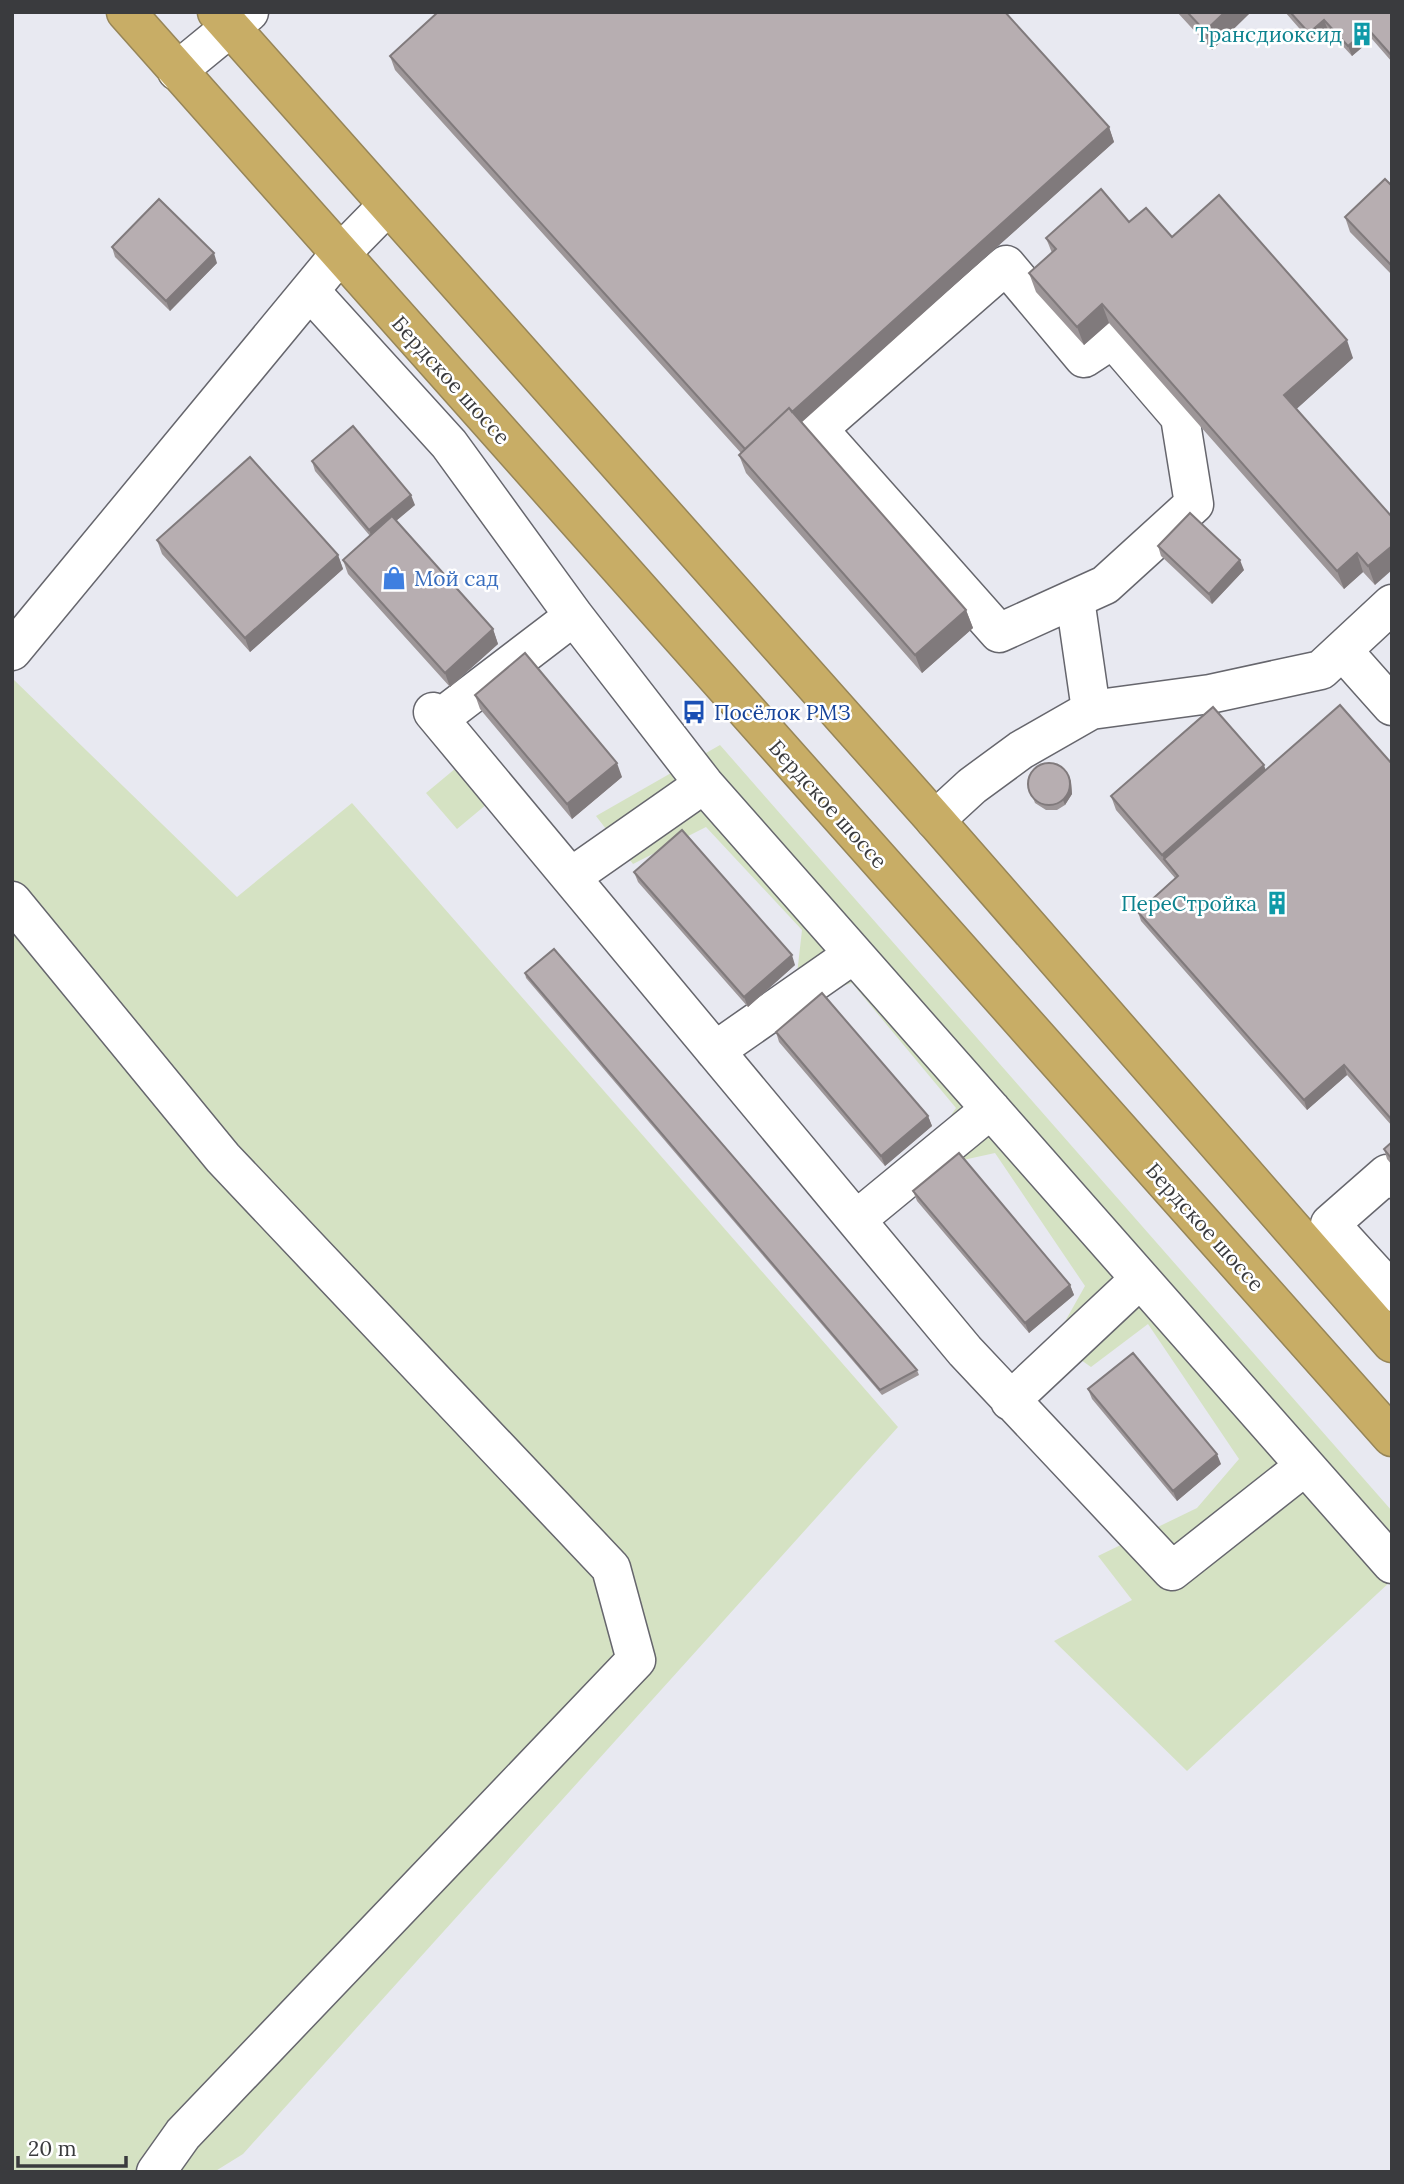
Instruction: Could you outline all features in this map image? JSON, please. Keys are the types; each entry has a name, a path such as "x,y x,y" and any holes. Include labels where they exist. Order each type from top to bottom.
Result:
{"highway":[{"name":"Бердское шоссе","path":"126,12 339,255 1392,1437"},
{"path":"233,18 388,205 935,820 1369,1283 1392,1343"}],"street":[{"path":"177,71 233,18"},
{"path":"12,651 339,255 388,205"},
{"path":"1006,265 1084,358 1113,339 1180,417 1194,504 1105,585 1075,599 999,633 818,429 1006,265"},
{"path":"310,291 439,458 574,615 704,784 1392,1564"},
{"path":"1075,599 1091,710"},
{"path":"935,820 972,786 1021,750 1091,710 1210,694 1321,670 1392,604"},
{"path":"574,615 436,716 1010,1401 1172,1571 1305,1466"},
{"path":"1343,651 1392,706"},
{"path":"571,877 704,784"},
{"path":"12,901 223,1158 611,1568 636,1660 183,2134 156,2172"},
{"path":"715,1051 854,954"},
{"path":"856,1220 991,1109"},
{"path":"1369,1283 1331,1224 1387,1174 1392,1179"},
{"path":"1010,1401 1140,1279"}],"green space":[{"path":"12,678 237,897 352,803 898,1427 243,2154 214,2172 12,2172"},
{"path":"720,745 1392,1511 1392,1580 1187,1771 1054,1641 1132,1600 1098,1556 1197,1508 1239,1459 1148,1324 1091,1367 1054,1341 1085,1286 995,1153 913,1171 956,1108 852,983 794,1001 802,930 706,827 633,864 596,816"},
{"path":"456,768 487,804 457,829 426,793"}],"building":[{"path":"438,12 1005,12 1109,127 792,412 789,408 745,449 390,56"},
{"path":"1187,12 1225,12 1205,31"},
{"name":"Трансдиоксид","path":"1290,12 1392,12 1392,56 1368,29 1348,46 1324,20 1309,33"},
{"path":"1385,179 1392,186 1392,266 1345,217"},
{"path":"1101,189 1129,222 1146,208 1172,237 1219,195 1347,340 1284,395 1392,517 1392,546 1368,566 1357,553 1337,571 1102,304 1077,327 1029,273 1056,249 1046,238"},
{"path":"159,199 214,253 166,301 112,247"},
{"path":"789,408 966,610 915,655 739,455"},
{"path":"353,426 411,495 369,530 312,461"},
{"path":"250,457 338,555 245,638 157,540"},
{"path":"1190,513 1240,560 1209,594 1158,546"},
{"path":"392,516 493,629 445,673 343,560"},
{"path":"525,653 617,763 567,804 475,695"},
{"name":"ПереСтройка","path":"1340,705 1392,764 1392,1120 1344,1065 1304,1100 1138,912 1178,876 1164,859"},
{"path":"1213,707 1264,765 1162,855 1111,796"},
{"path":"1049,763 1064,769 1070,784 1064,799 1049,805 1034,799 1028,784 1034,769"},
{"path":"682,830 792,955 744,997 634,872"},
{"path":"554,949 917,1370 880,1390 525,973"},
{"path":"822,993 928,1116 881,1156 776,1032"},
{"path":"1392,1142 1392,1159 1384,1149"},
{"path":"959,1153 1070,1285 1025,1323 913,1191"},
{"path":"1133,1353 1217,1454 1173,1491 1088,1389"}],"place":[{"name":"Трансдиоксид","path":"1362,34"},
{"name":"Мой сад","path":"394,578"},
{"name":"Посёлок РМЗ","path":"694,712"},
{"name":"ПереСтройка","path":"1277,903"}]}
